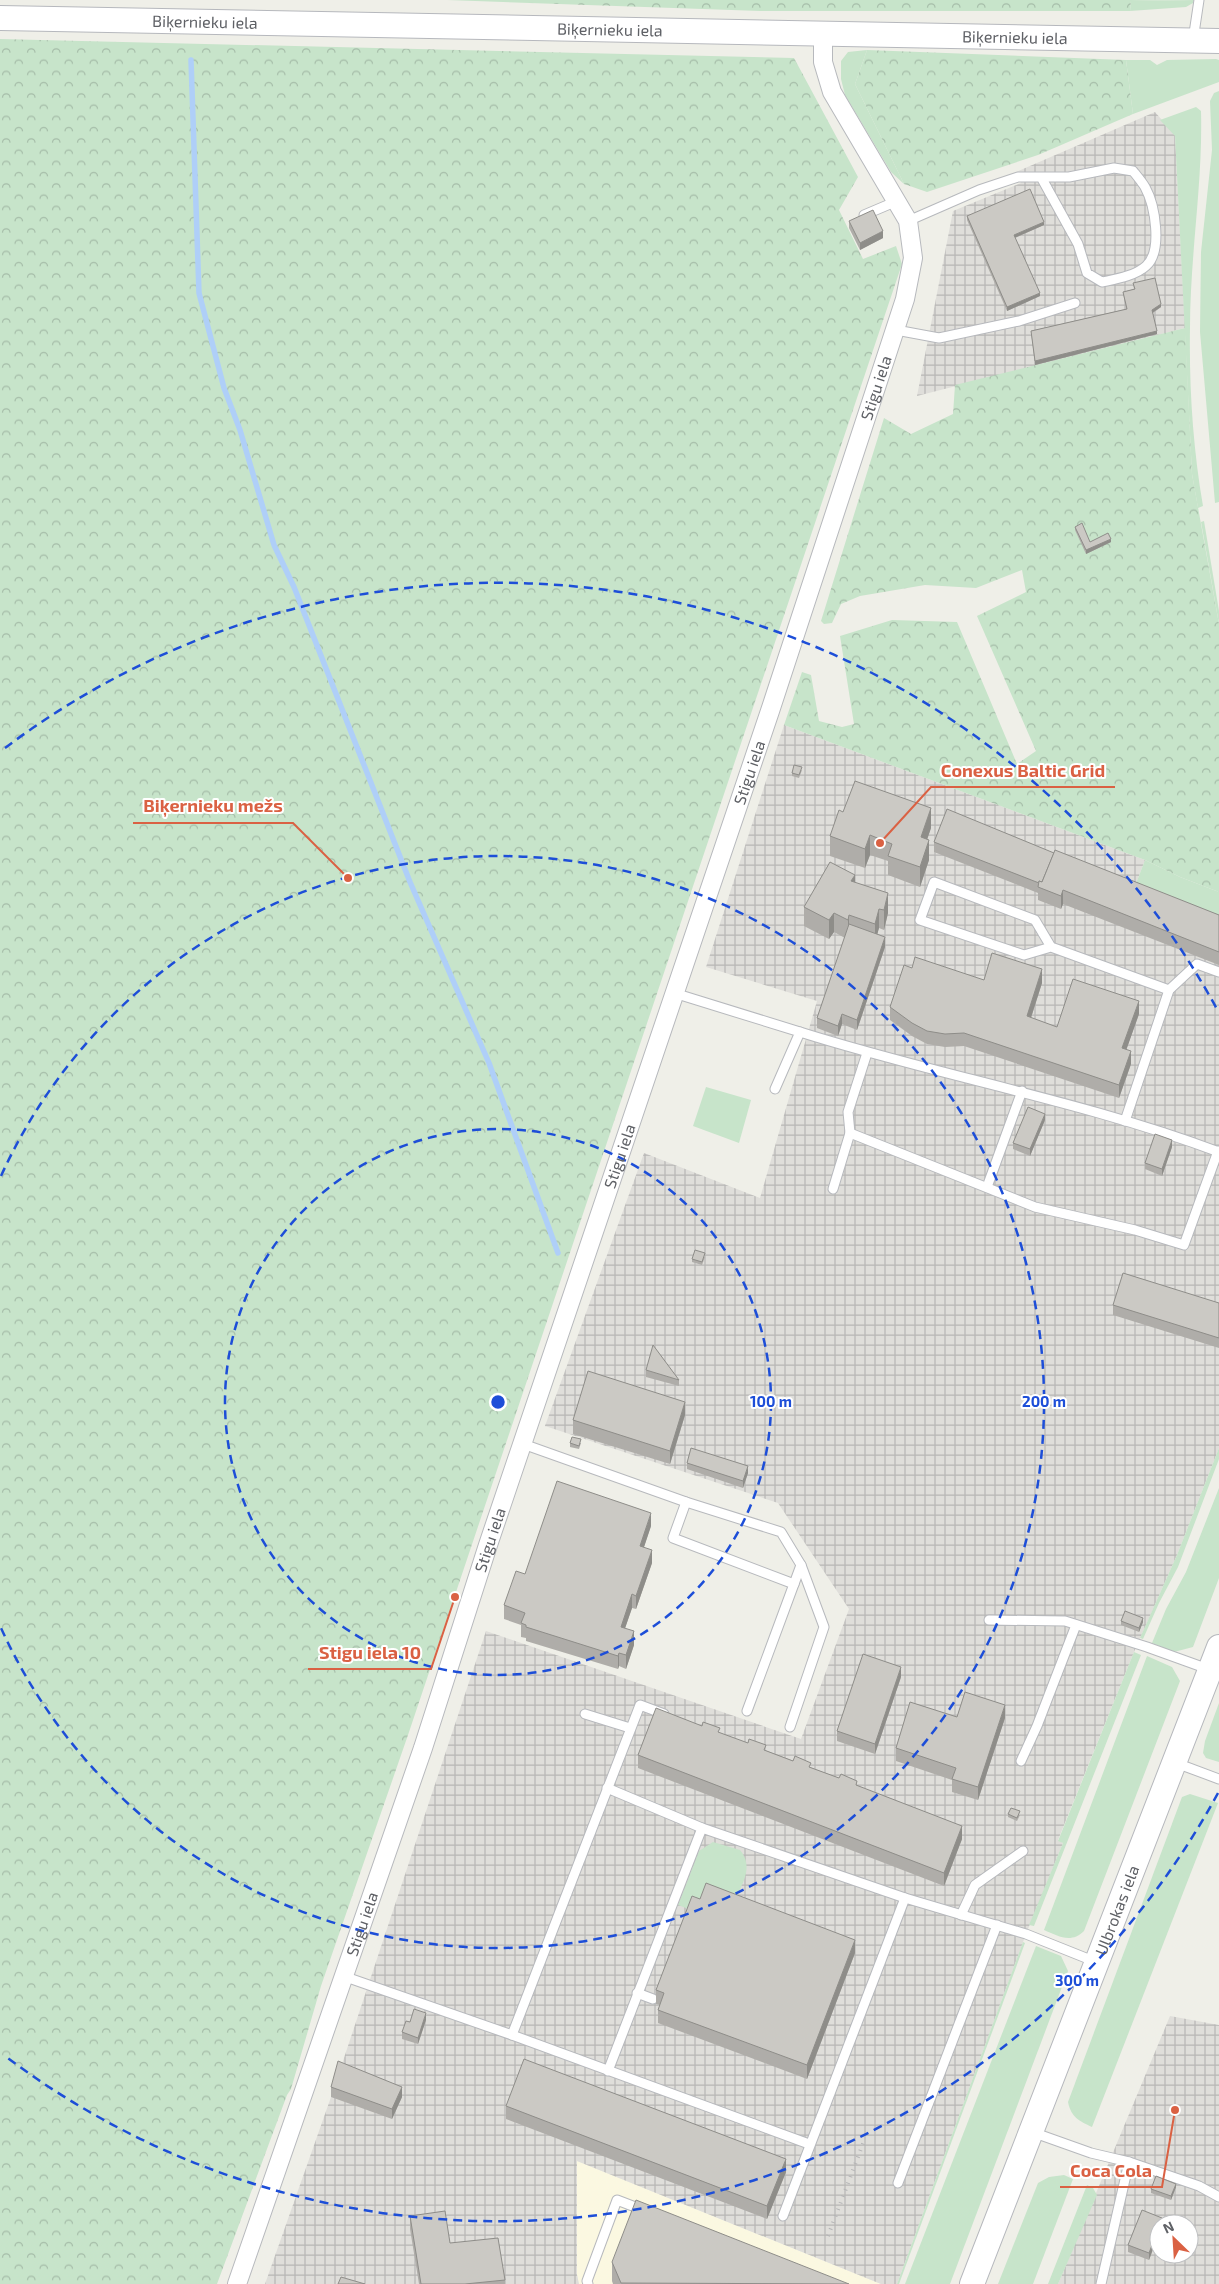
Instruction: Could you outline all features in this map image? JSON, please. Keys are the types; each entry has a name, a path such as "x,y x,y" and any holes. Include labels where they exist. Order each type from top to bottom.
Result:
{"main road":[{"name":"Biķernieku iela","path":"0,18 1219,41"},
{"name":"Ulbrokas iela","path":"972,2284 1219,1647"}],"street":[{"name":"Stigu iela","path":"236,2284 423,1748 896,330 913,258 908,221 832,92 823,62 823,34"}],"lane":[{"path":"1193,41 1199,0"},
{"path":"908,221 979,190 1018,177 1041,177 1069,177 1114,168 1133,171 1146,188 1155,225 1156,250 1147,266 1128,276 1102,282 1087,273 1078,244 1041,177"},
{"path":"854,219 897,201"},
{"path":"896,330 939,338 1020,321 1075,303"},
{"path":"1051,947 1035,920 934,882 920,920 1024,955 1051,947 1169,990"},
{"path":"1125,1121 1169,990 1197,964 1219,972"},
{"path":"674,993 867,1053 1022,1091 1173,1134 1218,1151 1184,1245 1134,1230 1035,1207 850,1133"},
{"path":"775,1089 800,1032"},
{"path":"833,1189 850,1133 848,1112 867,1053"},
{"path":"986,1187 1022,1091"},
{"path":"523,1444 686,1502 781,1532 801,1565 824,1627 790,1727"},
{"path":"686,1502 673,1538 794,1584"},
{"path":"747,1711 801,1565"},
{"path":"989,1620 1065,1621 1211,1670"},
{"path":"1021,1761 1037,1726 1076,1625"},
{"path":"512,2035 640,1705 677,1718"},
{"path":"585,1714 630,1728"},
{"path":"1175,1763 1219,1779"},
{"path":"607,1788 702,1828 905,1898 1026,1934 1098,1963"},
{"path":"608,2071 702,1828"},
{"path":"961,1915 975,1885 1023,1851"},
{"path":"783,2216 809,2144 905,1898"},
{"path":"898,2183 997,1925"},
{"path":"343,1976 512,2035 809,2144"},
{"path":"637,1993 654,1999"},
{"path":"1032,2132 1199,2186 1219,2197"},
{"path":"1101,2284 1129,2162"},
{"path":"588,2284 587,2282 617,2200 654,2214"}],"shaded area":[{"path":"1155,112 1175,135 1185,328 917,396 953,211 1021,183 1016,172"},
{"path":"784,725 1145,860 1132,894 1219,929 1219,1448 1177,1555 1134,1652 1058,1840 1063,1843 1026,1934 897,2284 881,2284 577,2161 577,2275 579,2284 265,2284 331,2097 486,1631 801,1739 849,1609 778,1503 545,1426 644,1153 760,1198 817,1001 706,967"},
{"path":"1170,2016 1219,2025 1219,2284 1058,2284"},
{"path":"577,2161 881,2284 579,2284 577,2275"}],"green space":[{"path":"447,0 1187,0 1131,1 1130,11 760,11"},
{"path":"1194,0 1193,3 1186,7 1130,11 1131,1"},
{"path":"0,39 794,58 858,177 839,210 863,259 896,246 902,264 408,1735 321,1986 291,2089 287,2095 217,2284 0,2284"},
{"path":"867,50 855,84 904,184 891,172 845,95 841,79 841,61 848,52"},
{"path":"867,50 1126,60 1133,114 1038,155 927,192 904,184 855,84"},
{"path":"1126,60 1150,60 1157,65 1167,60 1219,60 1219,82 1133,114"},
{"path":"1219,91 1219,502 1215,503 1200,332 1201,252 1212,150 1210,101 1214,93"},
{"path":"1196,107 1201,111 1201,138 1192,273 1190,350 1194,440 1203,506 1198,508 1192,474 1175,136 1160,120"},
{"path":"1185,328 1192,474 1219,624 1219,892 1180,877 1145,860 784,725 802,672 811,675 819,721 842,727 854,724 840,636 892,620 957,622 1017,764 1036,751 977,616 1026,592 1022,570 976,588 925,585 860,596 841,604 832,623 824,624 821,621 884,418 911,434 953,414 955,385"},
{"path":"1204,521 1219,611 1219,624 1201,522"},
{"path":"1145,860 1180,877 1219,892 1219,929 1132,894"},
{"path":"706,1087 751,1100 739,1143 693,1126"},
{"path":"1219,1448 1219,1459 1178,1567 1143,1639 1140,1638 1177,1555"},
{"path":"1219,1488 1219,1578 1193,1647 1174,1652 1152,1643 1166,1609 1186,1572"},
{"path":"1134,1652 1141,1655 1034,1926 1029,1925 1063,1843 1058,1841"},
{"path":"1147,1656 1172,1667 1180,1681 1084,1931 1074,1937 1064,1938 1044,1930"},
{"path":"1219,1703 1219,1762 1206,1758 1203,1753 1205,1741"},
{"path":"1190,1794 1218,1803 1092,2127 1076,2118 1068,2102 1182,1797"},
{"path":"713,1842 740,1850 746,1863 743,1884 733,1905 691,1910 678,1905 699,1851"},
{"path":"1023,1942 1025,1943 899,2284 897,2284"},
{"path":"1036,1946 1061,1956 1068,1971 950,2284 905,2284"},
{"path":"1064,2175 1073,2179 1033,2284 998,2284 1038,2183 1049,2177"},
{"path":"1087,2185 1093,2188 1097,2195 1058,2284 1048,2284"}],"building":[{"path":"1030,189 1044,222 1014,235 1040,293 1007,307 967,216"},
{"path":"873,210 883,231 860,243 849,221"},
{"path":"1155,278 1161,304 1152,310 1157,331 1035,361 1031,331 1127,309 1123,292 1135,289 1133,283"},
{"path":"1082,523 1090,542 1108,533 1111,539 1086,550 1075,527"},
{"path":"794,765 802,767 799,775 792,773"},
{"path":"855,781 931,808 921,837 929,840 920,867 888,856 892,844 870,835 865,849 830,836 839,810 843,812"},
{"path":"947,809 1054,853 1042,882 1039,881 1039,883 934,842"},
{"path":"1055,850 1219,915 1219,952 1063,890 1061,896 1038,887 1039,881 1042,882"},
{"path":"830,862 855,875 851,881 888,893 884,910 879,909 875,924 849,915 848,920 834,913 829,920 804,907"},
{"path":"849,924 885,937 857,1020 842,1014 838,1026 817,1018"},
{"path":"992,953 1042,969 1027,1016 1057,1027 1073,979 1139,1001 1122,1048 1131,1051 1119,1085 964,1033 945,1034 927,1031 890,1007 904,965 912,968 915,957 984,980"},
{"path":"1028,1107 1045,1114 1030,1149 1013,1143"},
{"path":"1155,1134 1172,1140 1162,1169 1145,1163"},
{"path":"695,1250 705,1253 702,1262 692,1259"},
{"path":"1123,1273 1219,1303 1219,1338 1113,1305"},
{"path":"653,1345 679,1380 646,1370"},
{"path":"588,1371 685,1402 670,1451 573,1420"},
{"path":"572,1437 581,1439 579,1446 570,1443"},
{"path":"691,1448 748,1466 743,1481 687,1463"},
{"path":"557,1481 651,1513 640,1546 652,1550 636,1596 632,1594 621,1627 634,1631 626,1655 619,1653 618,1656 526,1627 526,1625 521,1623 525,1613 504,1605 516,1571 525,1574"},
{"path":"1125,1611 1143,1618 1139,1628 1121,1621"},
{"path":"863,1654 901,1667 875,1744 837,1731"},
{"path":"965,1692 1005,1705 978,1787 952,1779 956,1768 896,1748 910,1702 957,1717"},
{"path":"656,1708 702,1726 703,1722 720,1728 718,1732 748,1743 749,1739 766,1745 764,1750 793,1761 795,1756 811,1763 809,1767 839,1778 841,1774 857,1781 856,1785 962,1826 944,1873 638,1755"},
{"path":"1011,1808 1020,1811 1017,1818 1008,1814"},
{"path":"706,1883 855,1940 807,2065 658,2010 664,1993 656,1990 692,1896 700,1899"},
{"path":"414,2009 426,2013 418,2038 402,2032 406,2021 410,2022"},
{"path":"524,2059 786,2159 767,2206 506,2106"},
{"path":"338,2061 402,2087 392,2109 331,2087"},
{"path":"1156,2176 1176,2184 1171,2196 1151,2189"},
{"path":"636,2200 849,2284 621,2283 612,2262"},
{"path":"1142,2210 1152,2214 1149,2214 1149,2253 1128,2245"},
{"path":"445,2211 450,2243 498,2238 505,2280 465,2284 421,2284 410,2216"},
{"path":"341,2277 365,2284 338,2284"}],"waterway":[{"path":"191,60 199,293 224,388 240,430 274,545 294,587 410,882 489,1063 558,1253"}],"railway":[{"path":"828,2236 864,2141"}],"place":[{"name":"Conexus Baltic Grid","path":"880,843"},
{"name":"Biķernieku mežs","path":"348,878"},
{"name":"Stigu iela 10","path":"455,1597"},
{"name":"Coca Cola","path":"1175,2110"}]}
